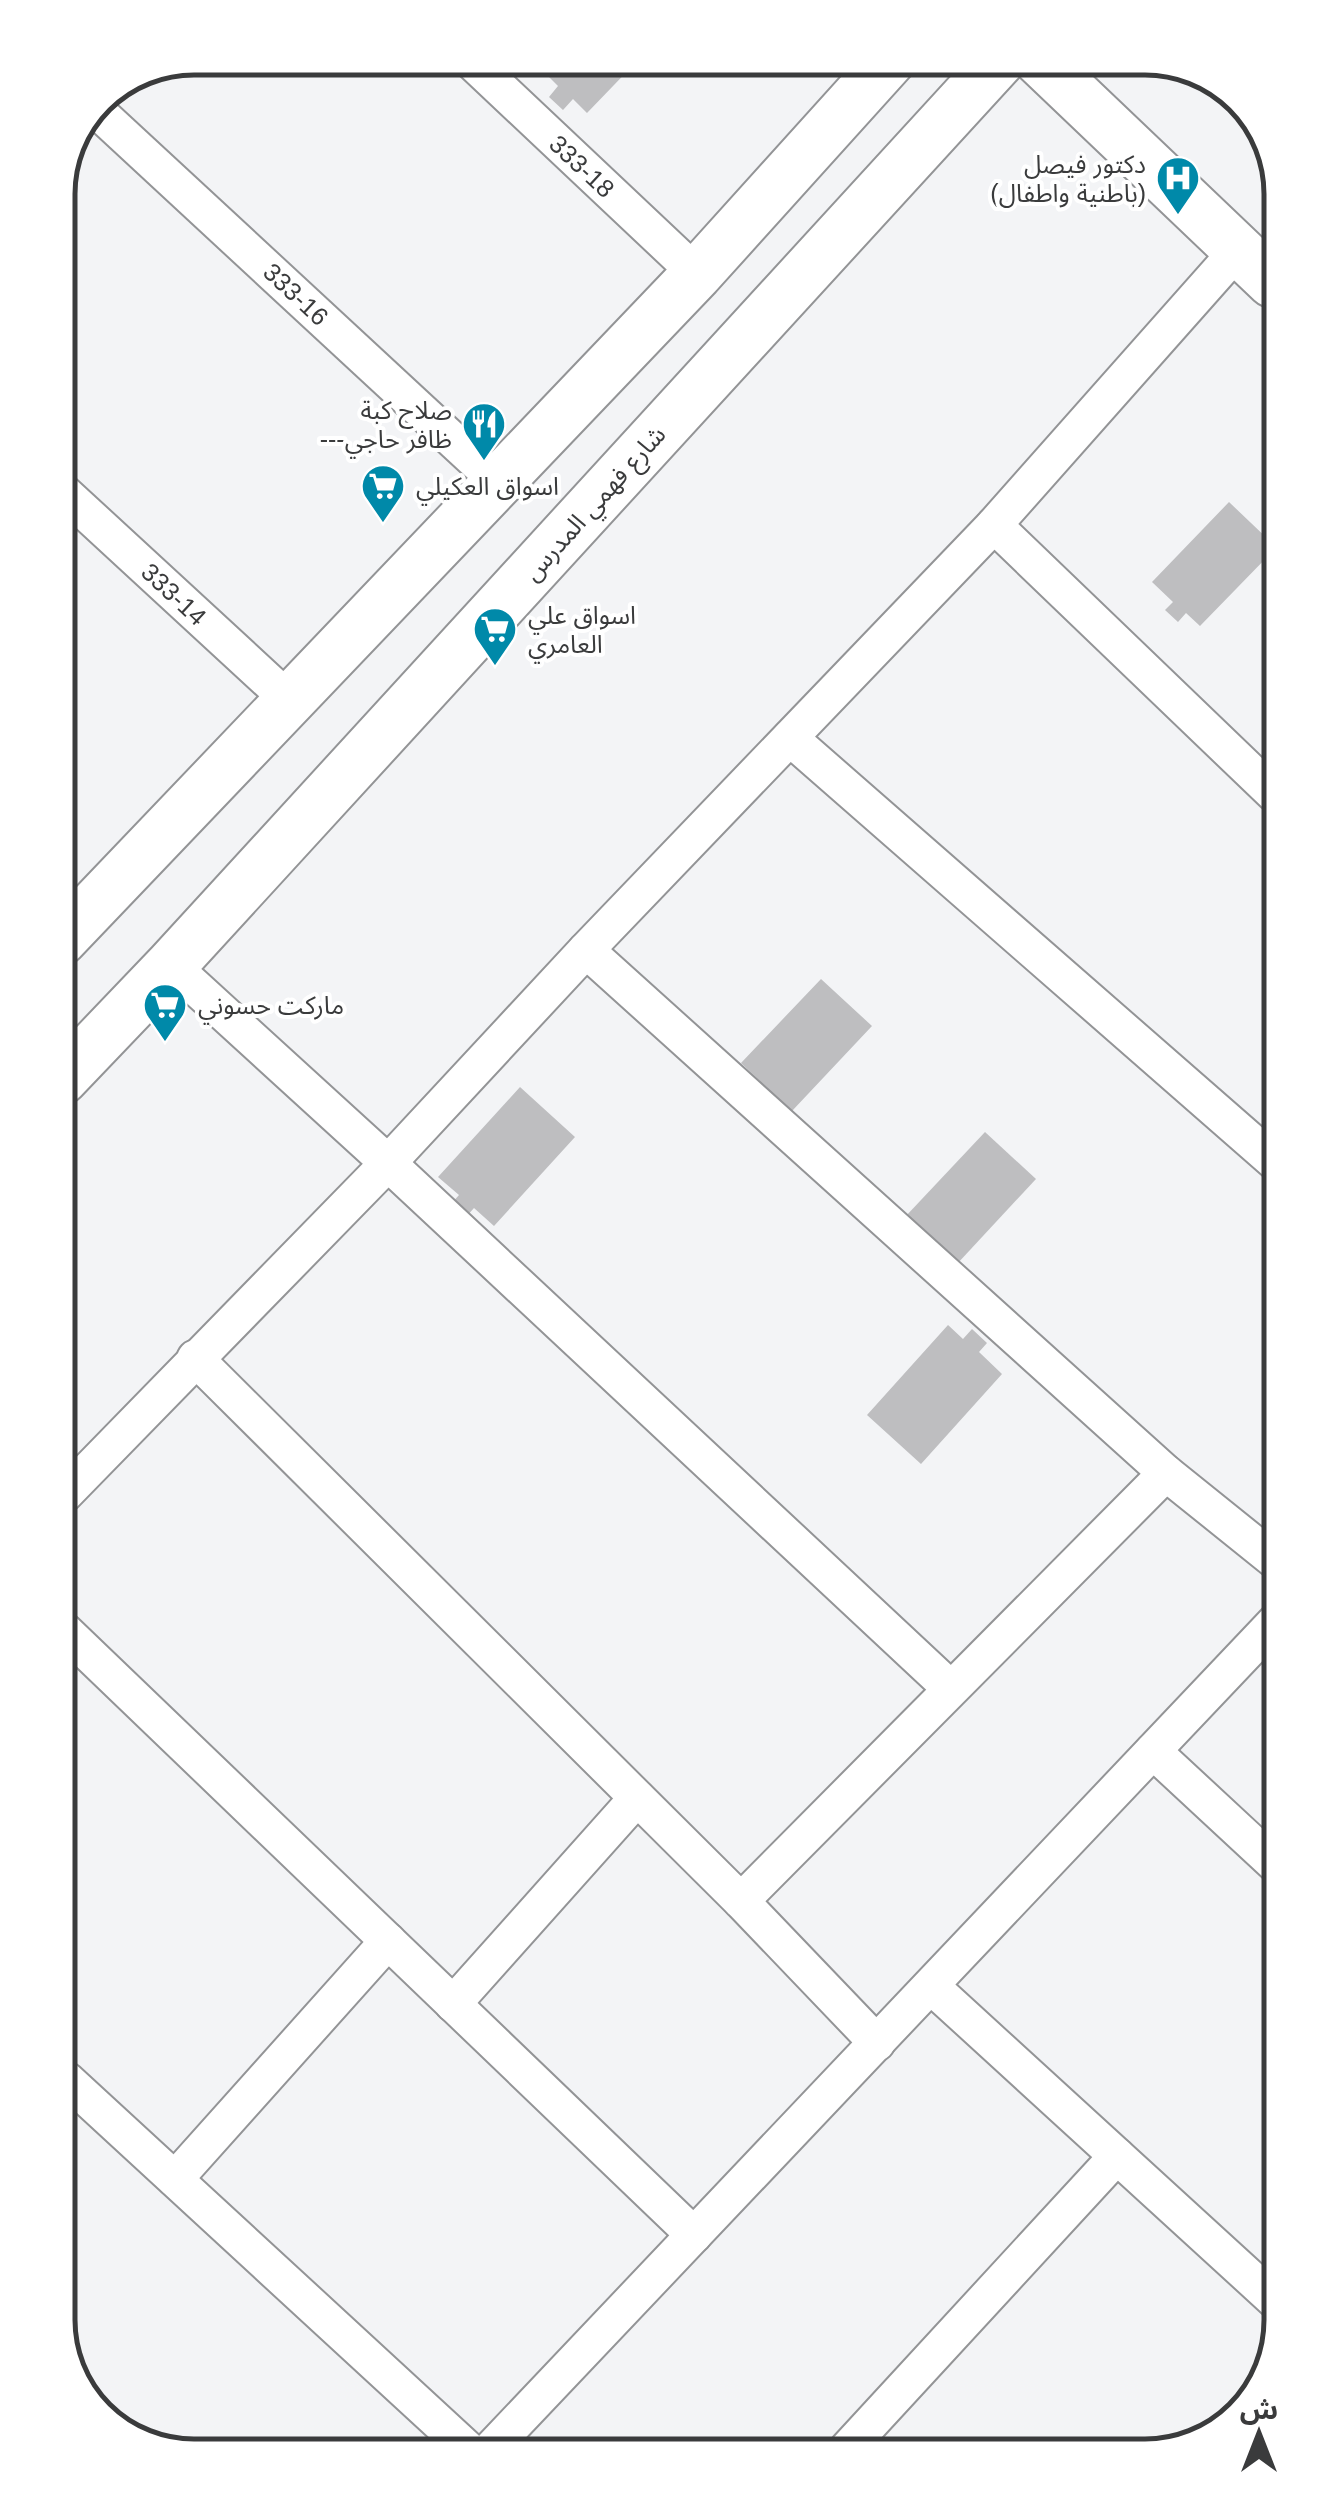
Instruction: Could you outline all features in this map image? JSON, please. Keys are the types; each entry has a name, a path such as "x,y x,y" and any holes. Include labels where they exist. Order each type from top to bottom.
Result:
{"street":[{"name":"333-18","path":"486,75 697,274"},
{"path":"75,917 290,701 697,274 877,75"},
{"name":"شارع فهمي المدرس","path":"75,1066 986,75"},
{"path":"75,1483 388,1163 586,950 994,525 1254,267 1055,75"},
{"name":"333-16","path":"104,117 498,482"},
{"name":"333-14","path":"75,503 290,701"},
{"path":"994,525 1264,784"},
{"path":"790,738 1264,1153"},
{"path":"586,950 1166,1472 1264,1551"},
{"path":"171,965 950,1688"},
{"path":"195,1358 741,1901 877,2042"},
{"path":"741,1901 1166,1472"},
{"path":"500,2439 1264,1635"},
{"path":"75,1641 694,2235"},
{"path":"1153,1751 1264,1854"},
{"path":"453,2004 637,1798"},
{"path":"174,2179 388,1941"},
{"path":"930,1986 1264,2290"},
{"path":"75,2087 457,2439"},
{"path":"857,2439 1117,2156"}],"building":[{"path":"547,75 624,75 587,113 573,99 563,110 549,97 558,86"},
{"path":"1229,502 1264,535 1264,560 1200,626 1186,613 1178,622 1165,610 1173,602 1152,582"},
{"path":"821,979 872,1026 792,1111 775,1095 767,1103 753,1088 760,1081 741,1063"},
{"path":"520,1087 575,1137 494,1226 474,1208 466,1217 451,1204 459,1195 438,1177"},
{"path":"985,1132 1036,1179 957,1264 905,1217"},
{"path":"948,1325 963,1339 972,1329 987,1343 979,1352 1002,1374 921,1464 867,1415"}],"place":[{"name":"دكتور فيصل (باطنية واطفال)","path":"1178,216"},
{"name":"صلاح كبة ---ظافر حاجي","path":"484,462"},
{"name":"اسواق العكيلي","path":"383,524"},
{"name":"اسواق علي العامري","path":"495,667"},
{"name":"ماركت حسوني","path":"165,1043"}]}
